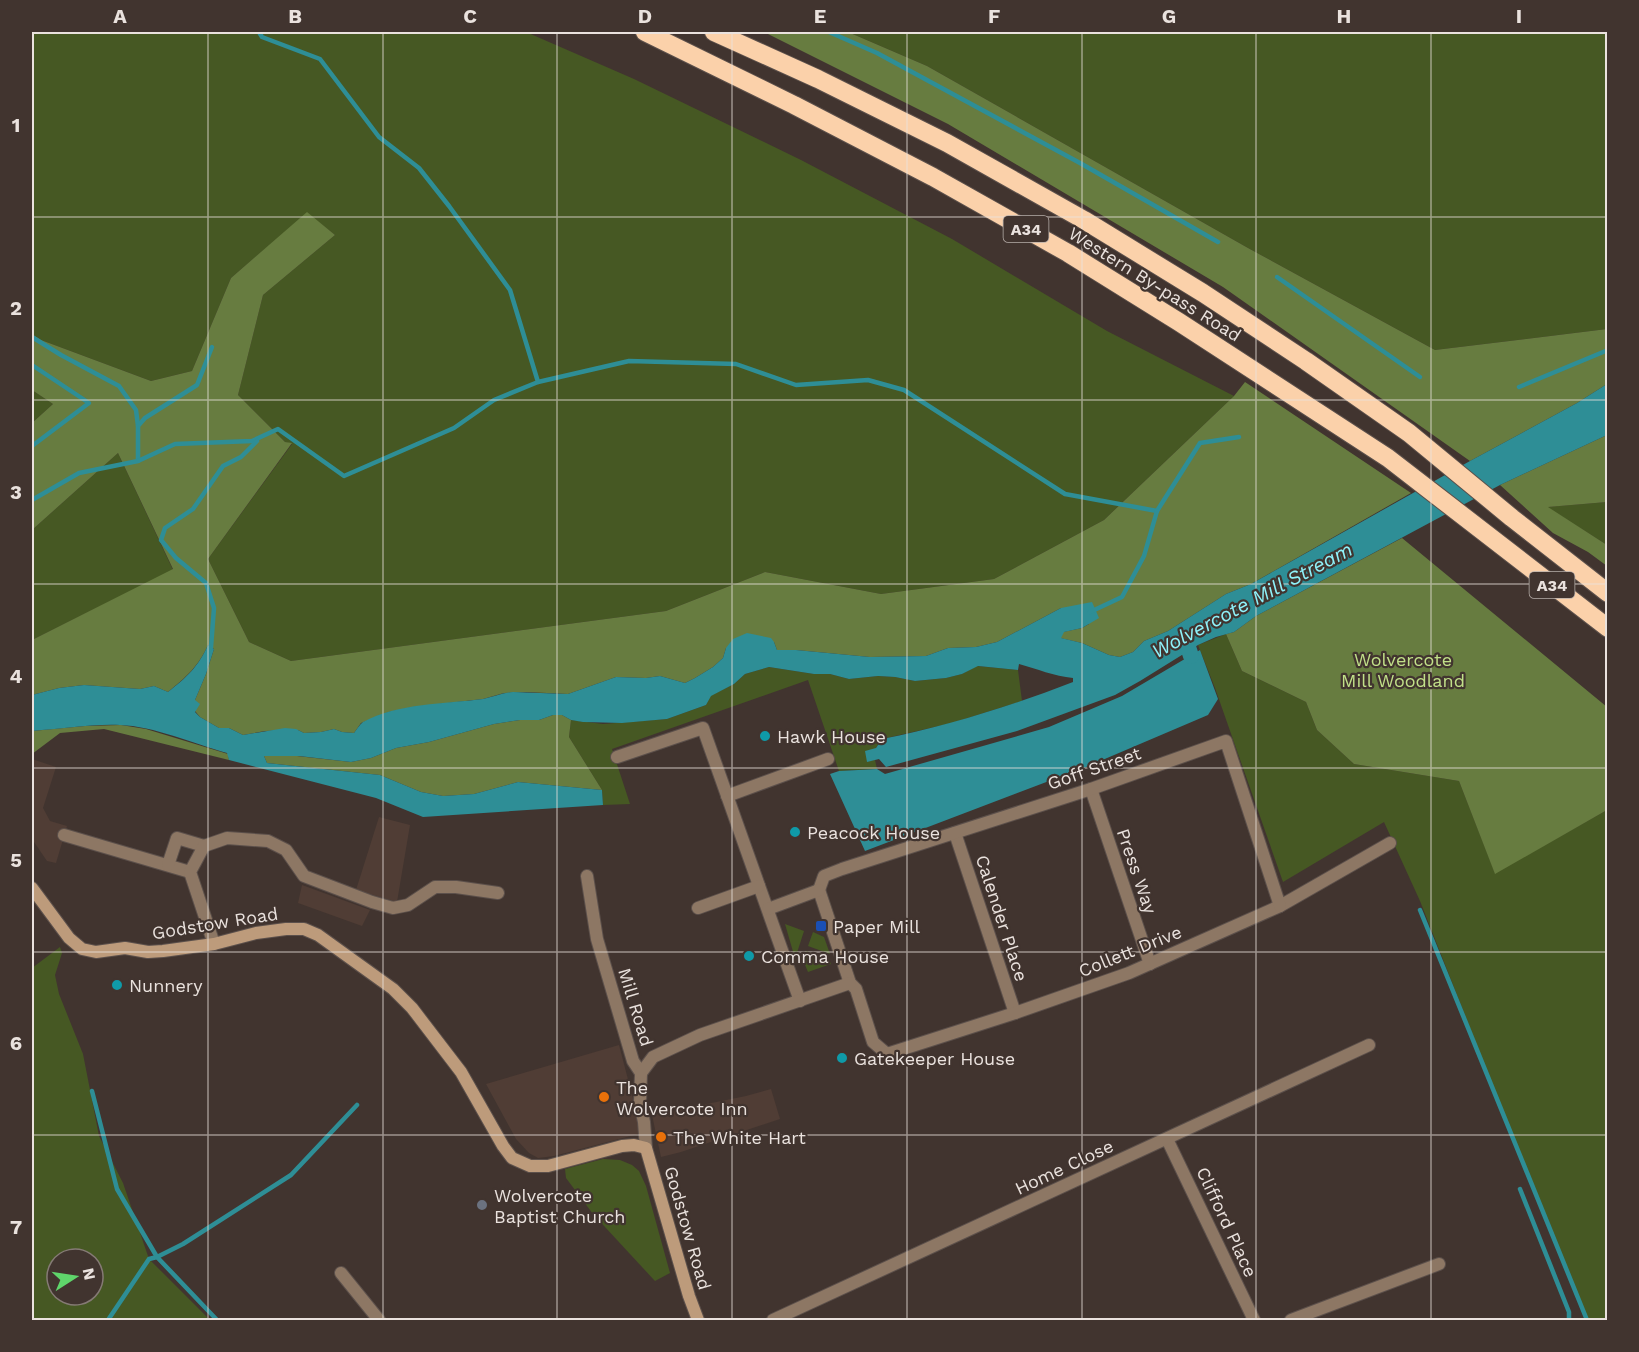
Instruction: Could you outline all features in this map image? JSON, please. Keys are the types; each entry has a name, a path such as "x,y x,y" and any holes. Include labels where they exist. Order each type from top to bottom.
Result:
{"highway":[{"name":"Western By-pass Road","path":"645,32 794,105 933,177 1068,253 1179,322 1388,459 1608,628"},
{"name":"Western By-pass Road","path":"714,32 947,143 1084,220 1203,293 1306,361 1409,434 1608,593"}],"street":[{"path":"617,757 703,728 800,1001"},
{"name":"Goff Street","path":"819,890 824,876 1091,789 1226,741 1280,906"},
{"path":"727,796 828,759"},
{"name":"Press Way","path":"1091,789 1150,964"},
{"name":"Calender Place","path":"955,833 1015,1013"},
{"path":"64,835 190,872"},
{"path":"168,865 177,838 204,846 227,838 268,841 286,850 304,876 393,908 408,905 435,887 456,887 498,893"},
{"name":"Collett Drive","path":"850,983 855,989 873,1042 887,1054 1129,973 1280,906 1390,843"},
{"path":"204,846 190,872 214,944"},
{"name":"Mill Road","path":"587,876 597,939 633,1061 641,1073 640,1103 646,1148"},
{"path":"698,908 759,886"},
{"name":"Godstow Road","path":"32,888 69,938 82,949 96,952 125,948 148,952 163,951 214,944 256,933 286,929 304,930 318,935 393,989 411,1008 460,1072 512,1158 530,1167 548,1166 622,1146 634,1145 646,1148 698,1320"},
{"path":"641,1073 653,1056 670,1047 850,983 819,890 768,909"},
{"name":"Home Close","path":"773,1320 1369,1045"},
{"name":"Clifford Place","path":"1167,1139 1254,1320"},
{"path":"1291,1320 1439,1264"},
{"path":"341,1273 379,1320"}],"shaded area":[{"path":"32,759 56,767 43,808 50,821 67,826 56,863 47,861 32,839"},
{"path":"379,817 410,825 397,902 356,890"},
{"path":"302,885 370,910 362,926 298,903"},
{"path":"619,1045 642,1133 554,1156 538,1158 529,1153 516,1139 486,1084"},
{"path":"771,1089 780,1119 661,1157 652,1115"}],"green space":[{"path":"32,32 526,32 634,79 801,160 952,239 1107,331 1234,396 1104,520 994,579 881,594 765,572 666,611 291,661 249,642 208,559 292,444 285,442 238,395 263,295 335,235 307,213 231,278 192,371 151,381 41,340 32,334"},
{"path":"764,32 848,32 927,66 1248,248 1435,350 1607,329 1607,384 1577,403 1470,461 1223,287 948,124"},
{"path":"848,32 1607,32 1607,329 1435,350 1248,248 927,66"},
{"path":"307,212 335,235 263,295 238,395 285,442 292,443 208,559 249,642 291,661 666,611 765,572 881,594 994,579 1104,520 1234,396 1245,382 1411,493 1251,584 1226,594 1168,631 1144,641 1133,652 1120,657 1109,655 1082,643 1060,638 1063,632 1089,624 1061,608 997,642 976,647 948,648 926,656 870,657 777,650 774,642 726,648 723,658 713,667 685,683 660,676 616,677 568,694 504,693 483,699 389,712 361,723 354,733 334,729 304,733 298,730 265,731 243,735 229,728 219,728 200,717 195,711 195,700 214,649 208,645 191,671 168,692 154,686 140,689 84,685 32,695 32,640 173,569 118,453 32,530 32,423 53,404 32,390 32,334 41,340 151,381 192,371 231,278"},
{"path":"32,390 53,404 32,423"},
{"path":"1607,435 1607,502 1548,507 1607,545 1607,566 1588,552 1553,533 1500,485"},
{"path":"118,453 173,570 32,640 32,530"},
{"path":"1607,502 1607,545 1547,507"},
{"name":"Wolvercote Mill Woodland","path":"1402,538 1607,707 1607,810 1495,874 1459,781 1354,764 1317,730 1306,702 1242,671 1226,634 1234,632 1256,616"},
{"path":"1226,634 1242,671 1306,702 1317,730 1354,764 1459,781 1495,873 1607,810 1607,1320 1585,1320 1420,901 1384,822 1283,882 1198,645"},
{"path":"977,666 1018,670 1022,701 952,723 882,739 867,761 875,760 877,769 839,771 808,680 612,749 630,804 603,805 602,790 569,737 571,720 603,724 667,719 706,705 710,696 734,684 745,674 769,667 814,674 830,674 849,679 878,676 915,681 946,678 962,674"},
{"path":"553,715 562,715 571,720 569,737 602,790 518,782 474,794 443,796 421,792 380,775 267,763 264,756 297,756 351,762 371,758 396,748 429,742 494,724 539,720"},
{"path":"121,725 146,729 228,754 229,760 104,729 60,733 32,754 32,731"},
{"path":"785,924 804,931 796,956 794,955"},
{"path":"813,932 824,937 830,954 808,946"},
{"path":"60,947 62,953 55,975 59,994 83,1054 99,1136 123,1183 149,1259 210,1320 32,1320 32,968"},
{"path":"806,951 829,959 831,964 808,972 803,960"},
{"path":"603,1159 620,1160 632,1165 639,1171 646,1186 670,1273 655,1281 593,1214 566,1178 565,1169"}],"water":[{"name":"Wolvercote Mill Stream","path":"1607,384 1607,435 1500,485 1256,616 1234,632 1198,645 1115,695 1017,731 886,767 879,759 867,762 865,751 876,748 882,739 955,722 1002,707 1073,682 1073,678 1019,664 1018,670 978,666 962,674 946,678 915,681 878,676 849,679 830,674 814,674 769,667 745,674 734,684 711,696 706,705 667,719 622,723 583,722 571,720 562,715 553,715 539,720 494,724 429,742 396,748 371,758 351,762 299,756 264,756 267,763 380,775 421,792 443,796 474,794 518,782 602,790 603,805 423,817 376,798 229,760 227,753 133,726 87,726 32,731 32,695 84,685 140,689 154,686 168,692 191,671 208,645 214,649 195,700 200,704 195,712 219,728 229,728 243,735 285,728 296,729 304,733 334,729 354,733 363,722 391,711 438,703 483,699 513,692 568,694 616,677 660,676 685,683 713,667 723,658 726,648 733,639 747,633 771,638 777,650 870,657 926,656 948,648 976,647 997,642 1061,608 1092,602 1099,618 1082,628 1064,632 1061,638 1120,657 1133,652 1144,641 1168,631 1226,594 1251,584 1577,403"},
{"path":"1200,650 1218,699 1208,715 1086,767 865,851 830,774 839,771 877,769 885,774 1049,727 1122,696"}],"waterway":[{"path":"32,500 79,473 138,461 175,444 252,441 278,429 344,476 454,428 494,400 538,382 510,290 419,168 379,137 320,59 262,37 259,32"},
{"path":"829,32 877,53 1080,163 1218,242"},
{"path":"1277,277 1420,377"},
{"path":"32,337 119,386 136,410 138,426"},
{"path":"138,461 138,426 145,418 197,385 212,347"},
{"path":"1519,387 1608,350"},
{"path":"538,382 629,361 736,364 796,385 868,380 904,390 1065,494 1157,511"},
{"path":"32,365 89,403 32,446"},
{"path":"1090,612 1122,597 1144,556 1157,511 1200,443 1239,437"},
{"path":"209,650 214,608 206,583 176,558 161,540 165,528 193,509 223,466 241,457 257,441"},
{"name":"Wolvercote Mill Stream","path":"1185,638 1191,656"},
{"path":"1420,910 1587,1320"},
{"path":"92,1091 117,1189 157,1257 217,1320"},
{"path":"108,1320 149,1259 183,1244 291,1175 357,1105"},
{"path":"1520,1189 1569,1312 1569,1320"}],"place":[{"name":"Hawk House","path":"765,736"},
{"name":"Peacock House","path":"795,832"},
{"name":"Paper Mill","path":"821,926"},
{"name":"Comma House","path":"749,956"},
{"name":"Nunnery","path":"117,985"},
{"name":"Gatekeeper House","path":"842,1058"},
{"name":"The Wolvercote Inn","path":"604,1097"},
{"name":"The White Hart","path":"661,1137"},
{"name":"Wolvercote Baptist Church","path":"482,1205"}]}
